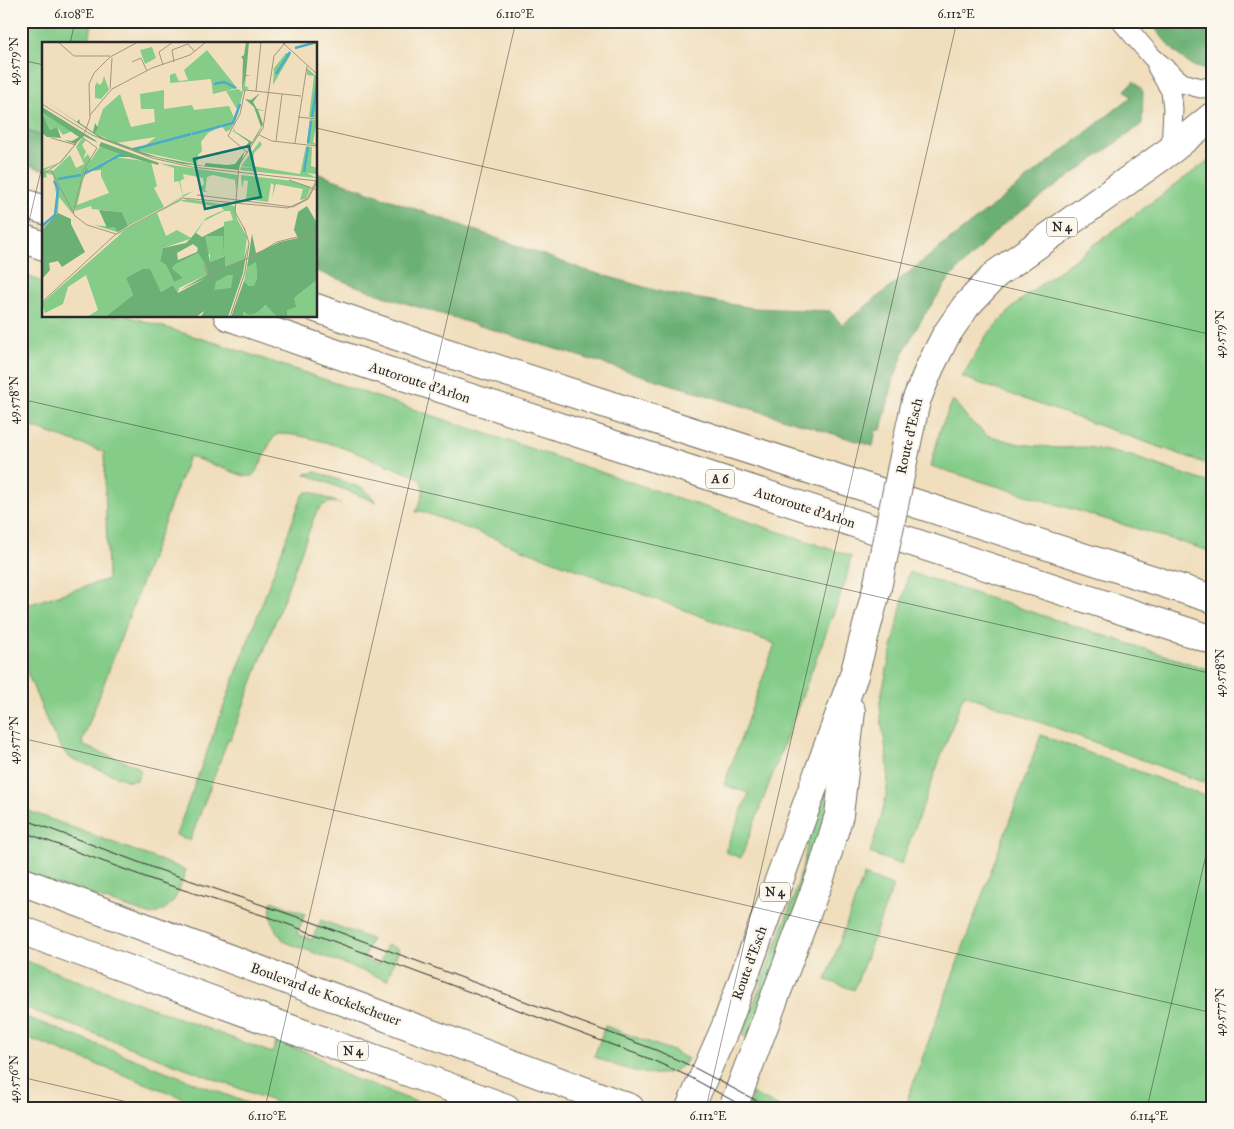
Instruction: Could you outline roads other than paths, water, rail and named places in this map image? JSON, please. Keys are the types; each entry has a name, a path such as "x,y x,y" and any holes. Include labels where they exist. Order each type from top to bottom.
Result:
{"main road":[{"name":"Route d'Esch","path":"690,1108 726,1026 854,675 877,588 916,402 946,334 966,306 996,274 1171,150 1213,116"},
{"path":"21,202 42,209"},
{"path":"21,238 42,245"},
{"path":"318,309 442,351 1213,600"},
{"name":"Autoroute d'Arlon","path":"234,318 369,365 1213,640"},
{"name":"Route d'Esch","path":"733,1108 822,872 839,815 854,675"},
{"name":"Boulevard de Kockelscheuer","path":"21,881 630,1108"},
{"name":"N 4","path":"21,930 506,1108"}],"street":[{"path":"1121,21 1152,57 1182,83 1201,88 1213,87"},
{"path":"1152,57 1171,91 1173,109 1171,150"}],"tram line":[{"path":"21,818 154,868 312,922 656,1050 693,1067 770,1108"},
{"path":"21,831 156,881 271,918 650,1059 690,1077 746,1108"}]}
